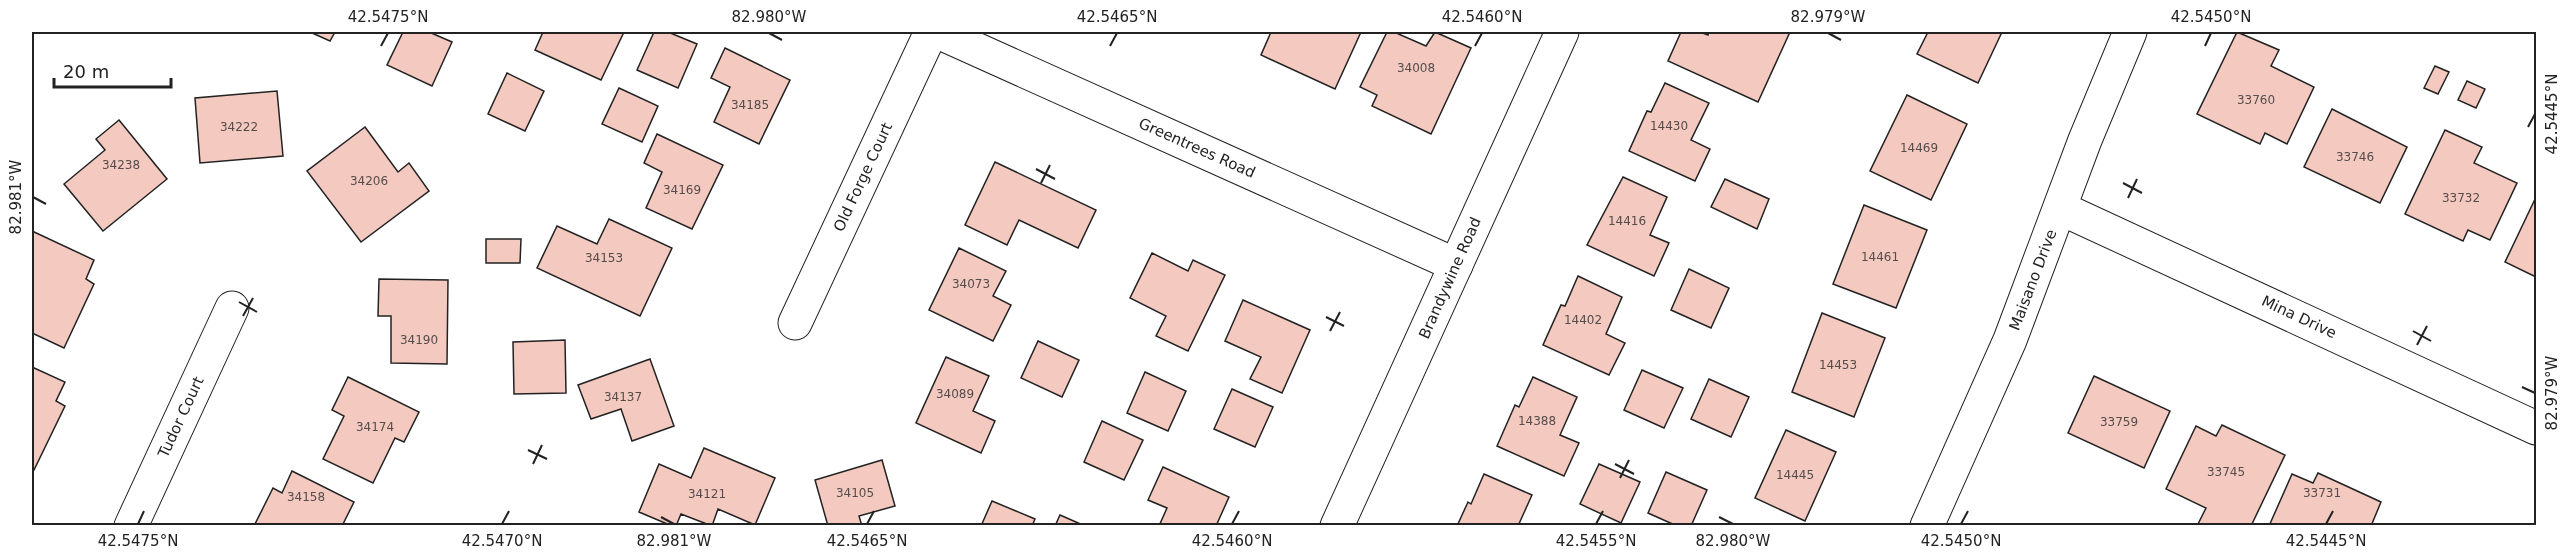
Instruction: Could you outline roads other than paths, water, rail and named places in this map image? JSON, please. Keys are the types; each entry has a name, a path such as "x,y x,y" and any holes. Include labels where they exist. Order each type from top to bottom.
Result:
{"street":[{"name":"Old Forge Court","path":"795,323 931,32"},
{"name":"Greentrees Road","path":"938,32 1456,265"},
{"name":"Brandywine Road","path":"1337,525 1562,32"},
{"name":"Maisano Drive","path":"1927,525 2010,340 2130,32"},
{"name":"Mina Drive","path":"2060,208 2126,236 2536,428"},
{"name":"Tudor Court","path":"131,525 232,308"}]}
